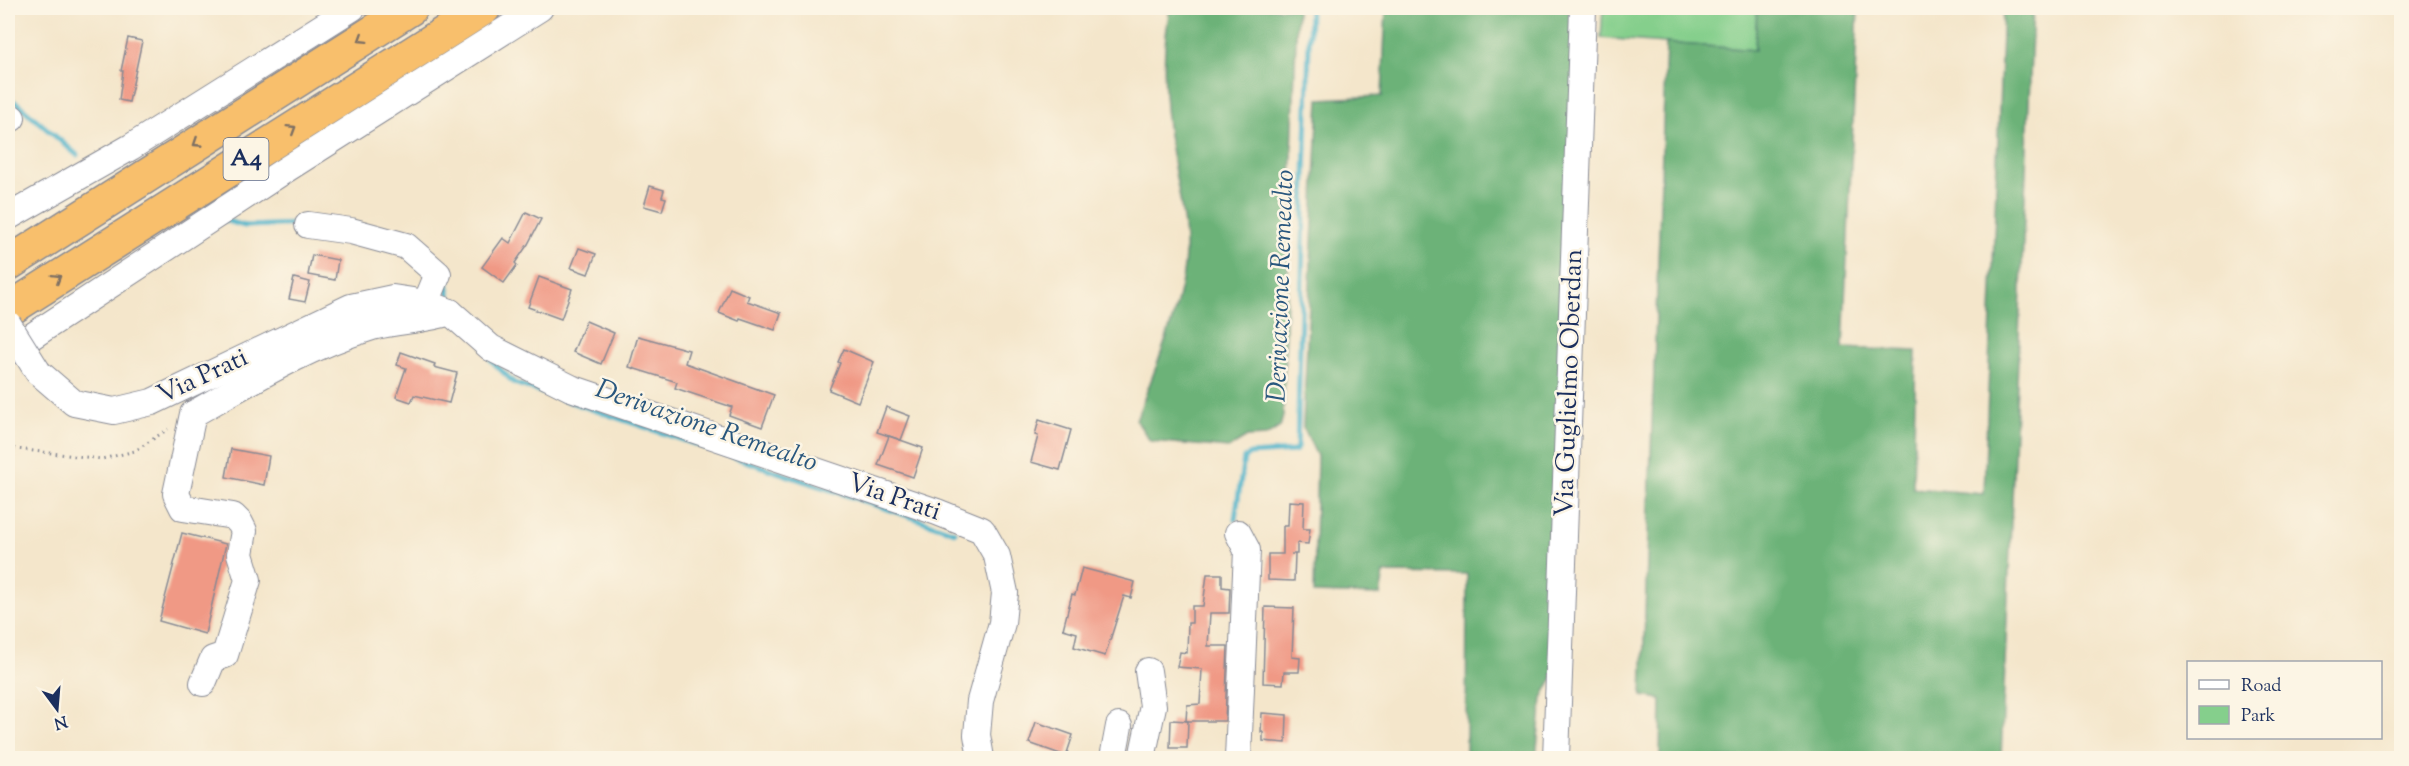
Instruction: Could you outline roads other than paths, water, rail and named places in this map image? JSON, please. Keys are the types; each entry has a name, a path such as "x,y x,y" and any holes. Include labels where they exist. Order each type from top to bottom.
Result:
{"highway":[{"name":"A4","path":"8,264 411,8"},
{"name":"A4","path":"8,310 484,8"}],"street":[{"path":"8,217 131,147 352,8"},
{"path":"8,352 275,176 540,8"},
{"name":"Via Guglielmo Oberdan","path":"1556,759 1583,8"},
{"path":"203,684 213,659 225,655 248,580 240,554 244,531 240,523 233,516 183,508 176,494 193,414 319,345 375,327 430,319 438,308 438,274 406,246 351,231 308,225"},
{"name":"Via Prati","path":"8,324 38,372 74,403 114,411 152,402 351,307 393,298 438,308 492,348 571,388 937,512 982,530 997,556 1005,592 1002,623 980,701 977,735 981,759"},
{"path":"1238,533 1246,550 1238,759"},
{"path":"1142,759 1153,706 1148,671"},
{"path":"1113,759 1119,726"}],"waterway":[{"name":"Derivazione Remealto","path":"1235,519 1244,458 1250,454 1295,451 1297,448 1310,8"},
{"name":"Derivazione Remealto","path":"8,98 77,155"},
{"name":"Derivazione Remealto","path":"224,220 245,226 303,224"},
{"name":"Derivazione Remealto","path":"446,278 449,294"},
{"name":"Derivazione Remealto","path":"491,360 514,383 955,532"}]}
